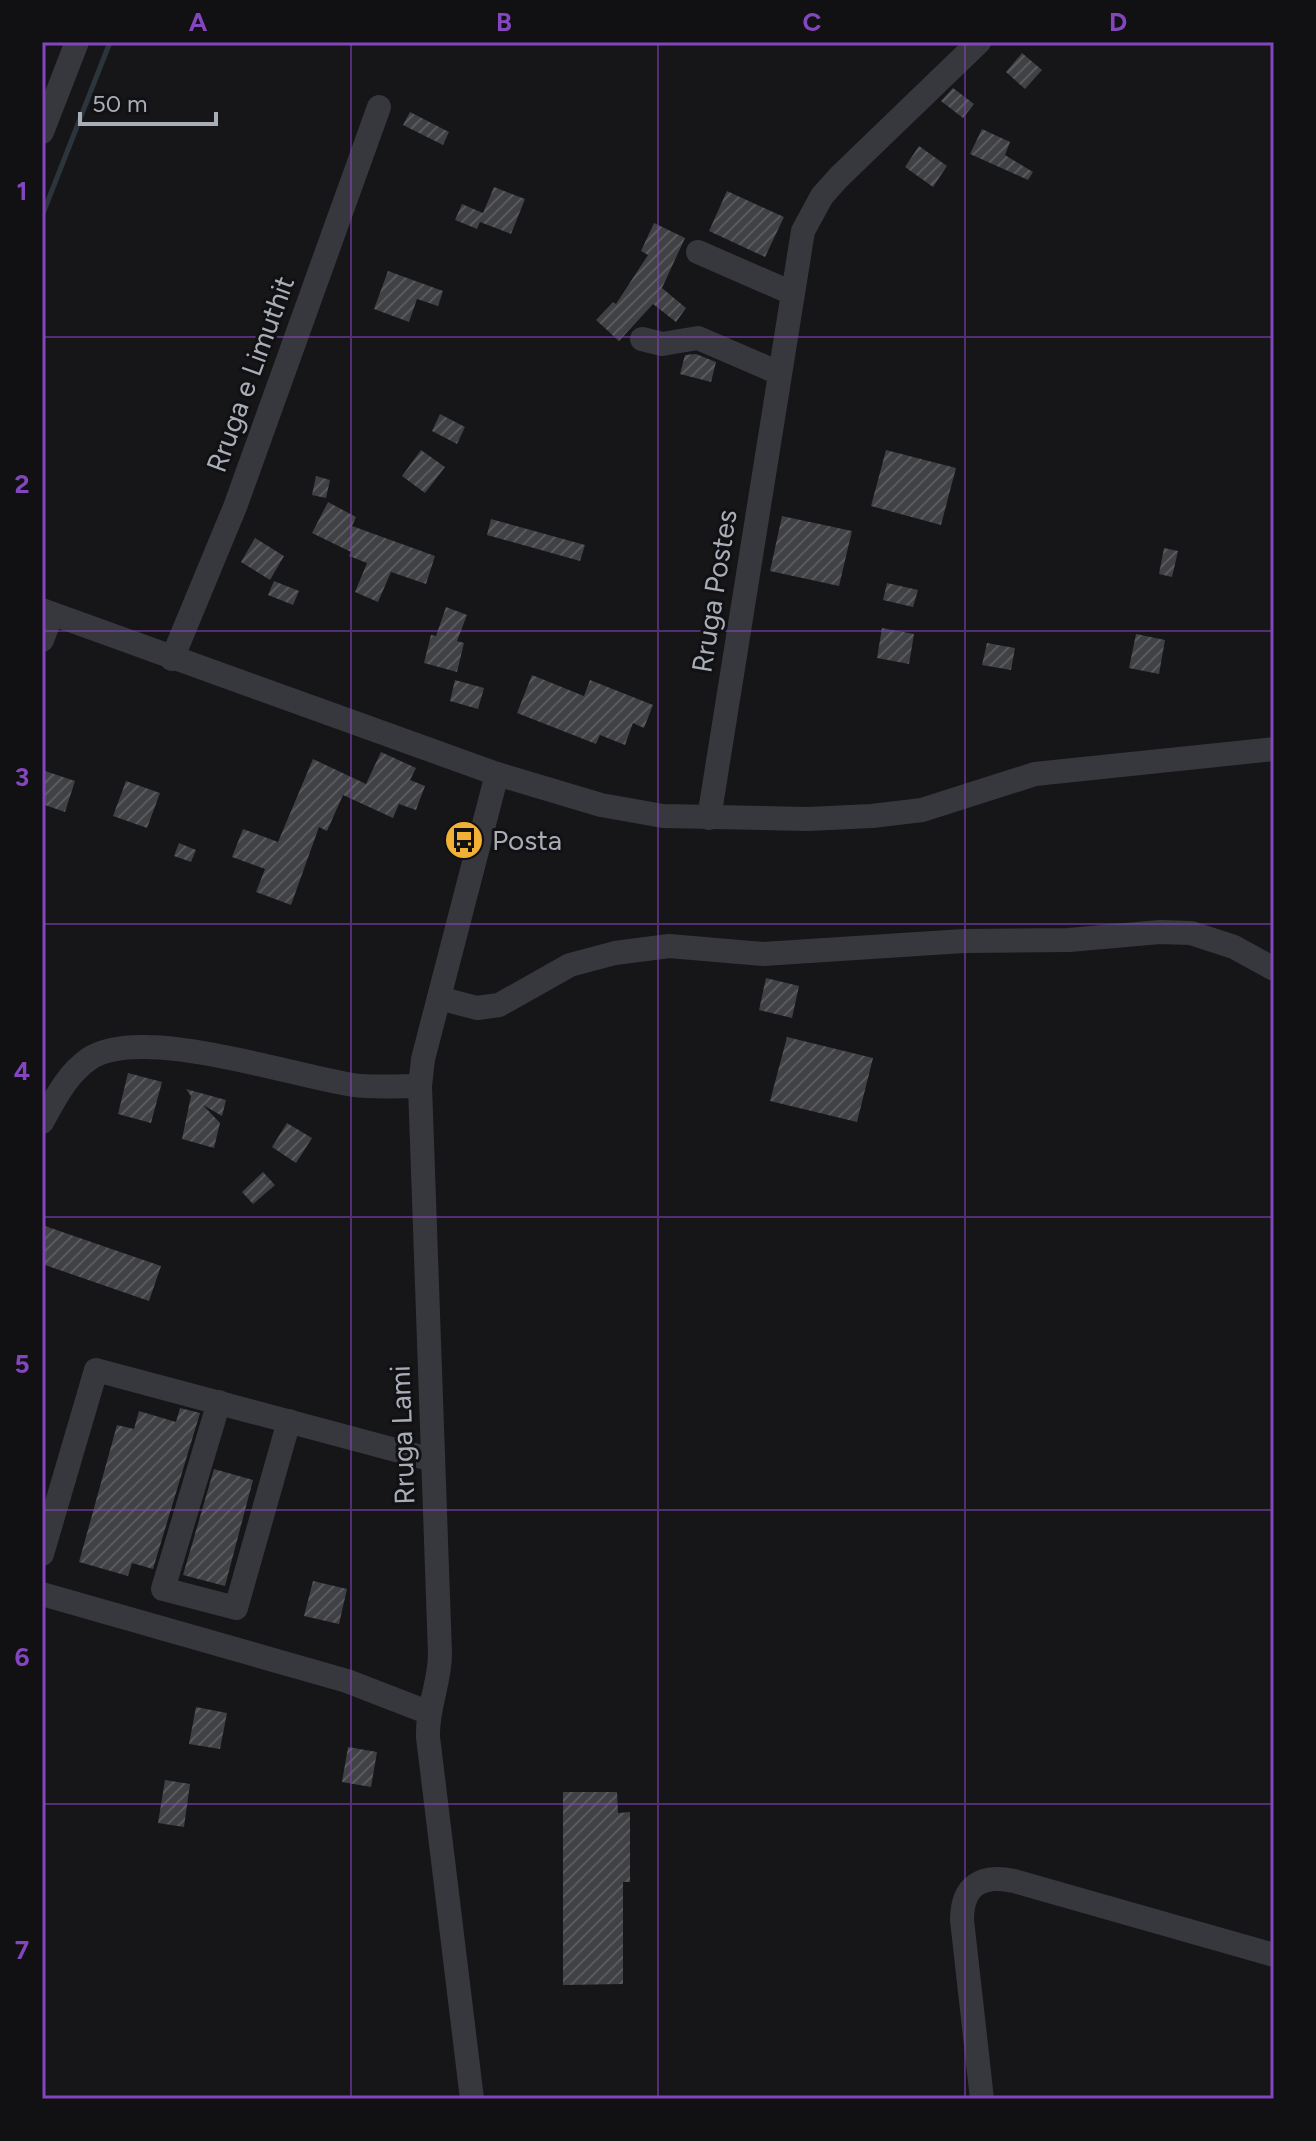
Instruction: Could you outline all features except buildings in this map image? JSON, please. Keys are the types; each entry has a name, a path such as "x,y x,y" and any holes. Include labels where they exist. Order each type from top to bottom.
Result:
{"street":[{"path":"42,132 77,42"},
{"name":"Rruga Postes","path":"709,818 803,231 822,196 979,42"},
{"name":"Rruga e Limuthit","path":"172,659 235,507 379,107"},
{"path":"698,252 792,293"},
{"path":"642,339 662,344 698,338 779,373"},
{"path":"42,640 47,612 497,774 632,812 709,818 807,819 910,812 1035,774 1274,749"},
{"name":"Rruga Lami","path":"472,2099 430,1767 432,1697 440,1654 420,1086 439,998 497,774"},
{"path":"439,998 477,1008 499,1005 570,965 615,953 669,946 763,954 964,941 1069,940 1160,932 1191,933 1234,947 1274,969"},
{"path":"42,1122 71,1076 91,1058 113,1049 192,1052 354,1085 420,1086"},
{"path":"42,1554 96,1370 433,1460"},
{"path":"219,1402 163,1589 236,1608 289,1421"},
{"path":"42,1594 347,1681 432,1697"},
{"path":"982,2099 962,1906 974,1883 984,1878 1014,1881 1274,1955"}],"waterway":[{"path":"42,216 110,42"}],"place":[{"name":"Posta","path":"464,840"}]}
